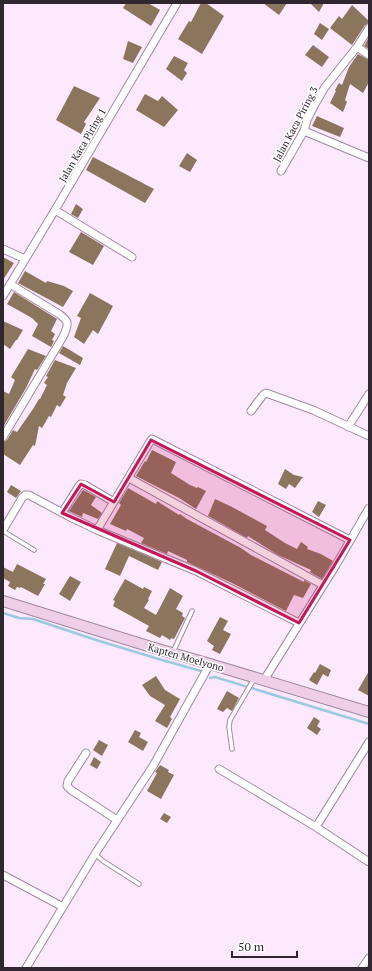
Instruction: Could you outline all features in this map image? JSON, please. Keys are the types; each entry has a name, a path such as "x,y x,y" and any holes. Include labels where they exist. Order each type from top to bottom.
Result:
{"street":[{"name":"Jalan Kaca Piring 1","path":"3,296 177,3"},
{"name":"Jalan Kaca Piring 3","path":"281,171 304,131 307,120 325,87 357,47 369,28"},
{"path":"357,47 369,55"},
{"path":"304,131 369,158"},
{"path":"55,210 132,256"},
{"path":"3,249 26,259"},
{"path":"3,437 68,326 66,319 10,284"},
{"path":"251,411 266,393 312,410 369,436"},
{"path":"348,427 369,394"},
{"path":"97,530 152,439 350,540"},
{"path":"128,478 323,585"},
{"path":"62,513 81,484 114,502"},
{"path":"3,530 22,498 25,495 34,496 62,513 97,530 196,571 299,623"},
{"path":"260,679 299,623 369,508"},
{"name":"Kapten Moelyono","path":"3,601 369,712"},
{"path":"26,968 95,854 153,766 210,664"},
{"path":"316,827 369,742"},
{"path":"86,752 68,781 67,786 70,790 118,820"},
{"path":"219,769 316,827 369,862"},
{"path":"3,875 63,907"},
{"path":"362,968 369,958"}],"lane":[{"path":"3,530 34,550"},
{"path":"172,653 192,611"},
{"path":"232,749 228,727 230,720 260,679"},
{"path":"95,854 103,861 139,884"}],"highlighted area":[{"path":"151,440 350,540 299,623 196,571 62,513 81,484 114,502"}],"building":[{"path":"126,3 148,3 160,10 151,26 123,8"},
{"path":"201,3 206,3 224,16 202,54 178,39 189,21 191,22"},
{"path":"263,3 287,3 279,15"},
{"path":"310,3 324,3 319,12"},
{"path":"352,5 369,21 369,23 365,25 352,45 330,28 339,16 342,19"},
{"path":"320,23 329,29 322,40 314,34"},
{"path":"369,37 369,49 364,46"},
{"path":"128,41 142,47 133,63 123,59"},
{"path":"313,45 329,57 322,67 305,55"},
{"path":"358,54 369,60 369,82 363,93 350,84 345,100 347,102 343,112 330,103 339,83 342,85 349,67"},
{"path":"174,56 188,63 184,70 187,73 182,81 166,69"},
{"path":"74,86 100,98 84,122 86,124 81,134 56,120"},
{"path":"145,94 158,101 162,96 178,110 164,127 136,110"},
{"path":"317,116 344,128 340,137 312,126"},
{"path":"187,153 197,160 190,172 179,166"},
{"path":"93,157 154,189 145,203 86,170"},
{"path":"76,204 83,209 78,218 71,214"},
{"path":"81,232 104,246 93,265 69,252"},
{"path":"3,257 14,263 3,280"},
{"path":"25,271 46,283 47,281 64,286 73,291 63,307 18,283"},
{"path":"14,292 57,319 51,331 55,334 51,347 32,336 38,324 32,318 7,304"},
{"path":"90,293 113,306 98,334 93,330 84,344 74,337 81,318 77,316"},
{"path":"3,321 23,330 10,349 3,344"},
{"path":"63,346 83,358 80,365 59,353"},
{"path":"28,349 46,356 37,370 35,369 26,388 3,427 3,391 9,394 15,380 11,377"},
{"path":"55,360 76,368 67,383 63,395 66,397 60,407 57,405 51,417 49,416 42,428 39,426 35,446 33,445 20,465 3,454 3,442 7,440 13,430 17,432 40,399 47,385 44,383 48,377 46,376"},
{"path":"152,450 176,462 171,473 190,485 206,491 196,509 179,498 136,476"},
{"path":"285,469 294,475 303,477 295,488 289,484 286,489 278,484"},
{"path":"11,485 21,491 16,498 7,492"},
{"path":"128,488 156,504 157,501 251,555 304,582 304,580 311,584 303,598 294,595 286,611 168,551 167,554 141,543 144,538 127,529 126,531 110,524 121,505 119,503"},
{"path":"83,490 96,497 91,505 102,513 98,519 83,513 82,517 69,511"},
{"path":"215,499 267,526 265,530 285,543 297,549 301,542 308,547 307,549 321,554 333,561 322,579 310,572 311,570 278,555 248,536 247,538 208,516"},
{"path":"318,501 326,505 319,517 312,512"},
{"path":"117,543 162,562 158,570 129,556 120,576 105,569"},
{"path":"17,564 46,579 43,584 45,584 38,596 21,587 17,587 15,590 8,586 10,582 3,578 3,567 13,572"},
{"path":"70,576 81,582 70,601 59,594"},
{"path":"125,579 143,589 144,587 152,591 144,608 156,615 170,588 183,596 176,609 183,613 182,616 185,618 174,639 171,638 170,640 162,635 160,638 146,631 149,626 113,606 115,601 113,600"},
{"path":"220,617 228,621 223,630 231,634 220,654 212,650 214,646 207,641"},
{"path":"320,664 331,670 328,677 323,674 317,685 309,680"},
{"path":"369,671 369,696 358,690"},
{"path":"156,676 165,690 180,699 170,717 172,719 167,728 155,721 165,705 150,696 142,685"},
{"path":"227,691 239,698 232,711 227,708 223,712 217,709"},
{"path":"314,717 320,721 317,726 321,729 317,735 307,728"},
{"path":"135,730 141,733 139,737 148,742 143,751 128,742"},
{"path":"99,740 108,745 102,756 93,750"},
{"path":"94,757 101,762 97,769 90,765"},
{"path":"160,765 174,775 161,799 147,791 157,773 155,772"},
{"path":"164,813 171,817 167,823 160,819"}],"waterway":[{"path":"3,613 19,618 33,619 96,640 201,671"},
{"path":"210,678 215,677 369,724"}]}
